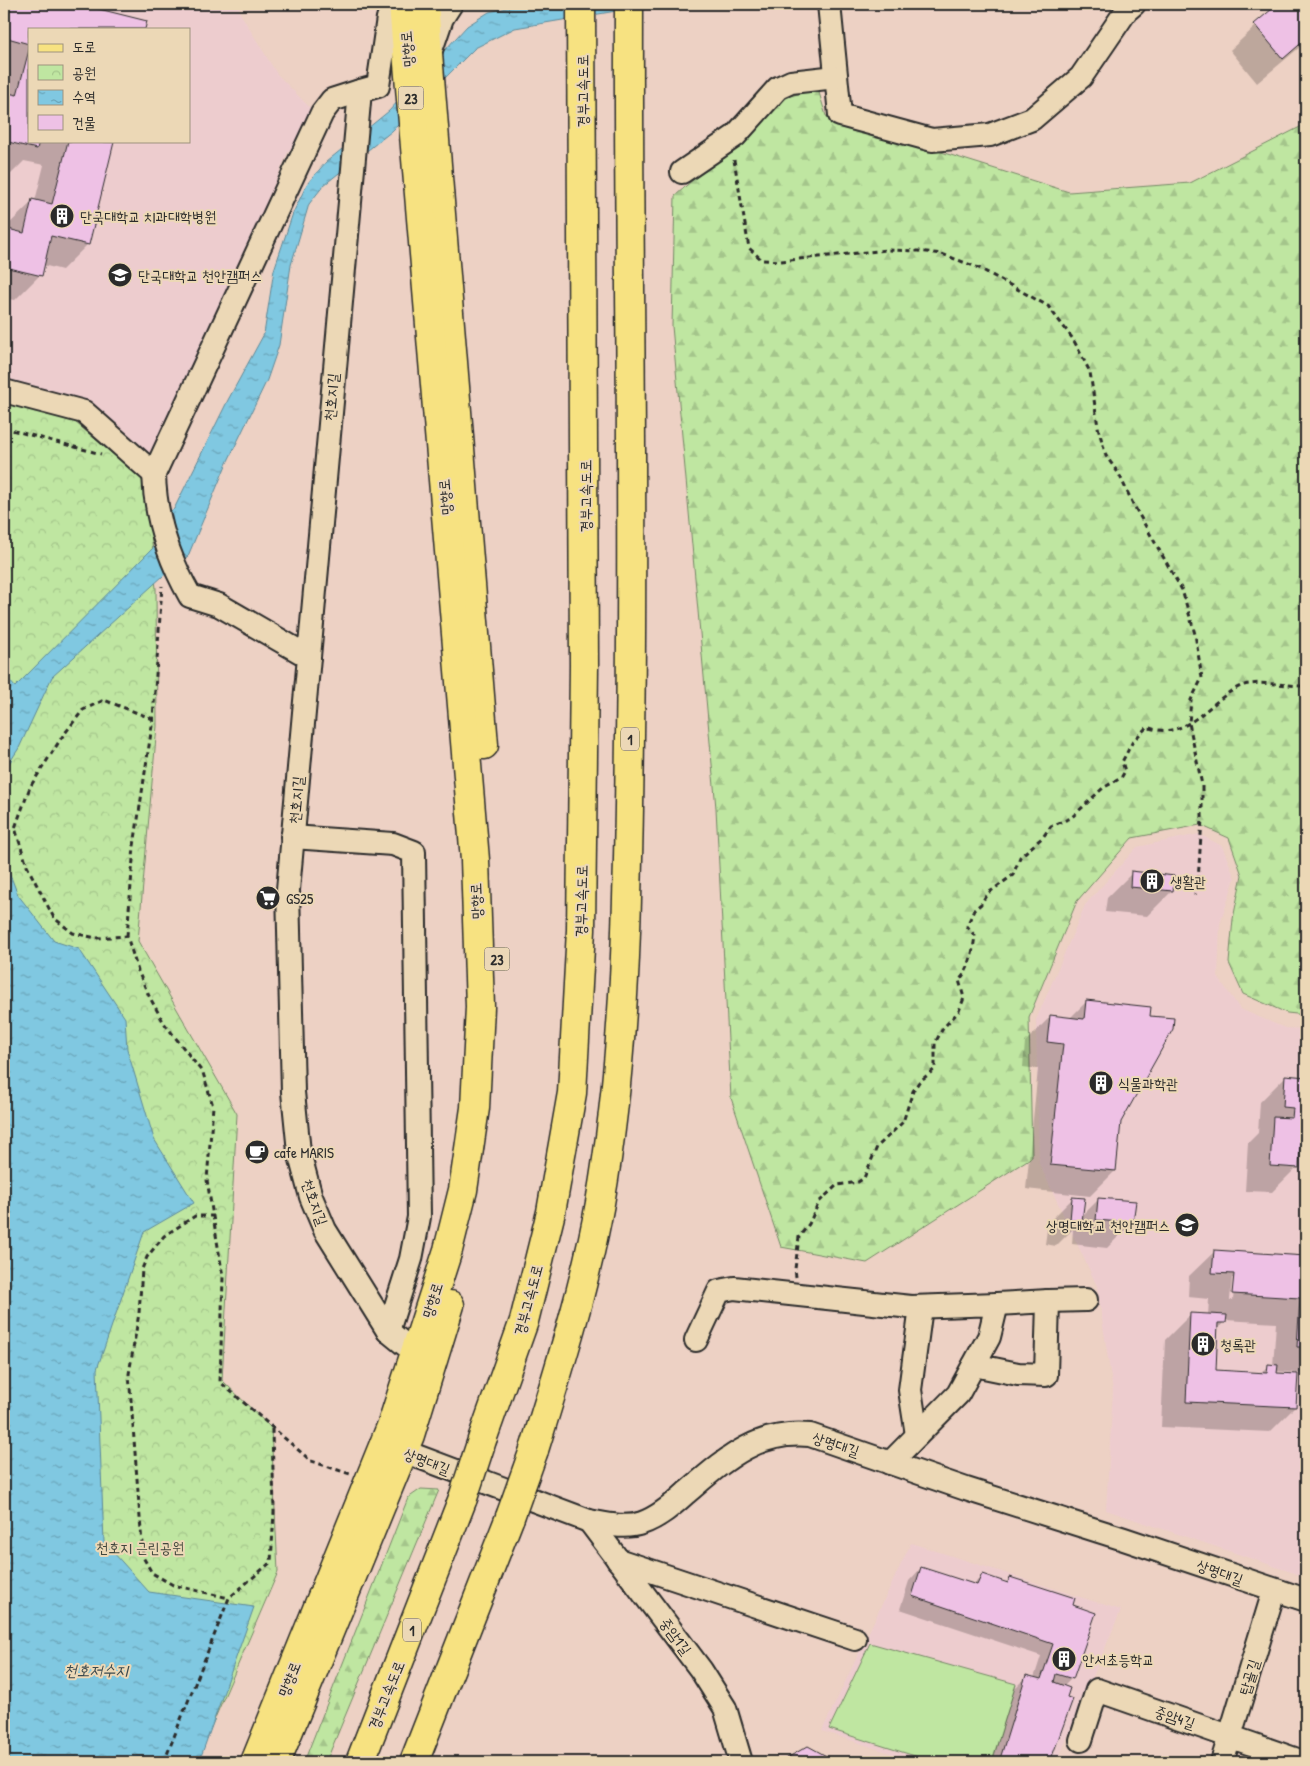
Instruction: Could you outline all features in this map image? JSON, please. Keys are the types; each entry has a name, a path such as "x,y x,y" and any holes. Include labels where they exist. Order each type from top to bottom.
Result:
{"main road":[{"name":"1","path":"414,1762 510,1517 534,1450 572,1325 600,1204 618,1071 627,919 631,663 629,11"},
{"name":"경부고속도로","path":"360,1762 463,1498 524,1320 551,1212 572,1093 581,930 584,665 581,15"},
{"name":"망향로","path":"276,1762 394,1448 426,1351 463,1190 475,1108 480,1007 474,860 424,129 419,30"},
{"name":"망향로","path":"255,1762 394,1448"}],"street":[{"path":"309,657 219,605 190,596 168,576 155,496 154,474 322,113 332,100 360,99 378,86 388,18 419,30 442,18 451,4"},
{"path":"829,4 840,115 932,140 990,135 1032,120 1081,77 1126,11 1134,4"},
{"path":"682,172 735,136 778,88 791,82 836,77"},
{"name":"천호지길","path":"360,99 334,365 288,890 293,1092 299,1152 311,1197 325,1230 388,1331 404,1344 426,1351"},
{"path":"4,391 84,412 154,474"},
{"path":"292,837 392,844 414,852 419,1217 411,1260 388,1331"},
{"path":"696,1340 719,1291 734,1288 921,1307 1086,1300"},
{"path":"974,1365 1018,1374 1046,1375 1048,1301"},
{"path":"890,1463 958,1394 989,1337 997,1304"},
{"path":"917,1435 910,1390 921,1307"},
{"name":"상명대길","path":"394,1448 589,1521 617,1526 641,1524 668,1510 741,1449 764,1439 791,1433 810,1435 1274,1591 1306,1600"},
{"name":"중암1길","path":"589,1521 701,1670 726,1708 741,1762"},
{"path":"618,1560 855,1639"},
{"name":"탑골길","path":"1222,1762 1274,1591"},
{"name":"중암4길","path":"1081,1740 1097,1690 1304,1762"}],"path":[{"path":"735,136 734,158 749,248 762,260 780,261 887,250 942,254 979,268 1048,306 1073,339 1090,372 1098,427 1106,456 1119,474 1132,504 1182,590 1195,634 1202,678 1191,700 1189,723 1202,785 1202,819 1198,881 1195,895"},
{"path":"4,428 109,456"},
{"path":"168,576 152,719 134,846 127,936 138,971 149,996 164,1023 203,1073 213,1106 208,1180 223,1278 220,1382 311,1460 353,1475"},
{"path":"800,1295 795,1269 799,1237 809,1224 819,1202 837,1185 858,1182 864,1178 877,1147 902,1122 913,1091 919,1082 935,1069 935,1043 944,1028 959,1012 964,998 959,980 966,974 975,936 967,926 970,915 982,904 988,894 1013,875 1020,857 1051,826 1071,818 1102,788 1121,778 1125,771 1122,762 1142,731 1147,727 1160,732 1189,723 1200,718 1220,698 1242,685 1306,686"},
{"path":"127,936 96,938 73,933 54,918 27,866 15,828 30,787 62,737 83,710 104,700 152,719"},
{"path":"214,1216 195,1216 164,1236 146,1258 142,1269 139,1313 129,1374 143,1557 152,1573 173,1585 228,1598"},
{"path":"164,1762 228,1598 271,1562 274,1512 272,1428"}],"shaded area":[{"name":"단국대학교 천안캠퍼스","path":"4,4 238,4 240,13 277,74 317,115 288,152 149,479 62,411 4,398"},
{"name":"상명대학교 천안캠퍼스","path":"1199,834 1222,846 1235,878 1220,924 1218,977 1240,1009 1285,1028 1306,1029 1306,1577 1106,1510 1113,1391 1097,1286 1039,1163 1036,1020 1085,905 1137,847"},
{"path":"911,1543 1121,1610 1057,1762 918,1762 822,1731"}],"green space":[{"path":"818,89 826,116 1069,192 1190,183 1306,124 1306,1015 1287,1013 1243,994 1229,963 1233,919 1242,875 1229,838 1200,825 1132,838 1077,901 1029,1017 1032,1157 867,1263 781,1247 731,1098 716,808 672,326 675,196 778,99"},
{"name":"천호지 근린공원","path":"4,398 62,411 147,483 156,589 157,726 138,941 237,1114 222,1380 271,1428 278,1572 196,1762 4,1762"},
{"path":"421,1489 439,1490 326,1762 304,1762 408,1498"},
{"path":"870,1643 1016,1684 992,1762 934,1762 829,1729"}],"water":[{"path":"525,4 658,4 515,28 475,48 392,131 324,185 309,204 291,265 279,345 267,380 226,465 188,556 163,576 52,677 19,748 4,771 4,674 15,687 158,543 154,520 174,509 228,400 264,334 274,270 293,213 307,184 326,162 389,111 467,26 489,12"},
{"name":"천호저수지","path":"4,859 18,895 54,941 79,949 125,1018 127,1049 154,1139 194,1203 144,1232 97,1369 104,1542 149,1592 254,1607 199,1762 4,1762"}],"building":[{"path":"7,4 79,4 147,21 145,28 28,28 28,44 4,37 4,17"},
{"path":"1278,4 1306,4 1306,39 1283,59 1254,24"},
{"path":"28,54 28,142 39,142 37,149 4,141 4,92 17,95"},
{"name":"단국대학교 치과대학병원","path":"68,142 114,142 89,245 51,236 42,276 4,267 4,228 24,233 32,199 52,204"},
{"name":"생활관","path":"1131,871 1175,876 1173,891 1130,887"},
{"name":"식물과학관","path":"1086,1000 1151,1007 1150,1016 1174,1018 1173,1029 1121,1122 1116,1171 1050,1165 1063,1044 1047,1042 1050,1015 1084,1019"},
{"path":"1285,1075 1306,1077 1306,1115 1302,1114 1299,1168 1270,1166 1273,1117 1292,1118 1293,1108 1283,1107"},
{"path":"1072,1197 1085,1198 1082,1221 1070,1220"},
{"path":"1098,1198 1136,1201 1133,1223 1096,1220"},
{"path":"1214,1250 1306,1256 1306,1347 1297,1347 1300,1298 1232,1294 1234,1274 1212,1273"},
{"name":"청록관","path":"1190,1313 1227,1315 1226,1323 1218,1323 1216,1370 1267,1373 1268,1364 1278,1365 1277,1373 1298,1374 1296,1407 1186,1402"},
{"name":"안서초등학교","path":"921,1567 977,1585 982,1574 1008,1583 1010,1577 1075,1598 1073,1605 1096,1613 1073,1679 1056,1674 1054,1682 1070,1688 1067,1697 1073,1699 1050,1762 999,1762 1026,1675 1041,1679 1053,1644 912,1596"},
{"path":"808,1746 830,1758 829,1762 780,1762"}],"place":[{"name":"단국대학교 치과대학병원","path":"62,216"},
{"name":"단국대학교 천안캠퍼스","path":"120,275"},
{"name":"생활관","path":"1152,881"},
{"name":"GS25","path":"268,898"},
{"name":"식물과학관","path":"1101,1083"},
{"name":"cafe MARIS","path":"257,1152"},
{"name":"상명대학교 천안캠퍼스","path":"1187,1225"},
{"name":"청록관","path":"1203,1344"},
{"name":"안서초등학교","path":"1064,1659"}]}
